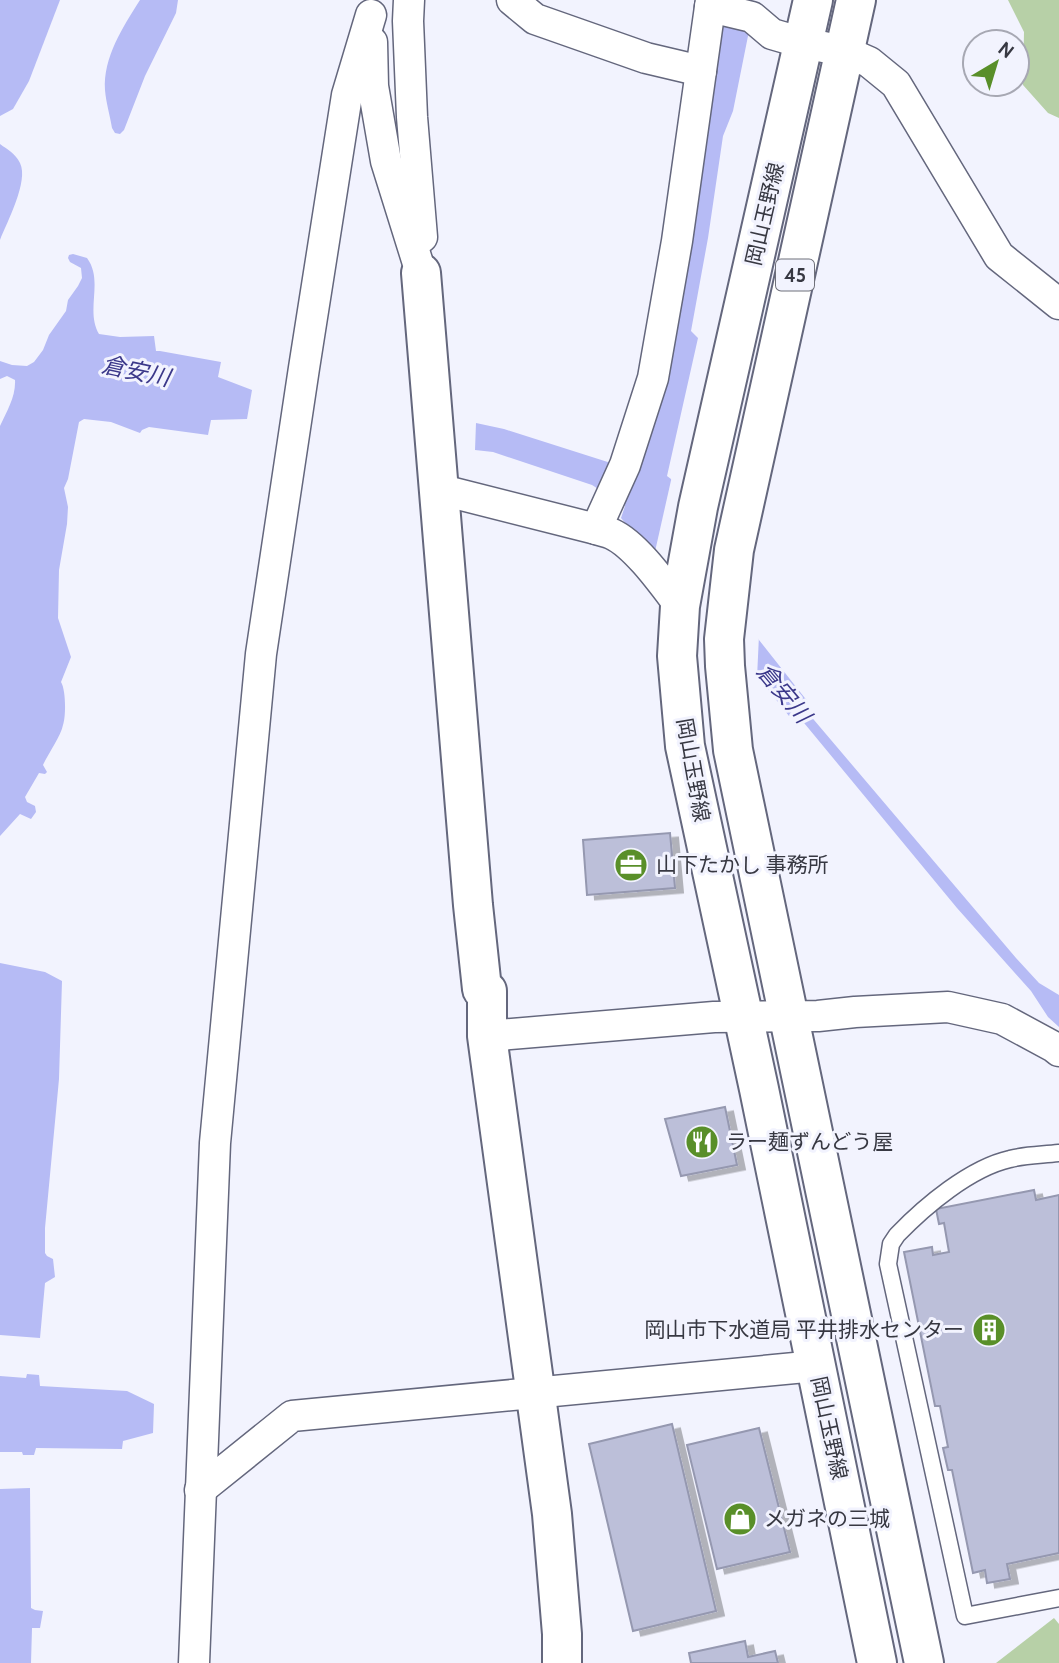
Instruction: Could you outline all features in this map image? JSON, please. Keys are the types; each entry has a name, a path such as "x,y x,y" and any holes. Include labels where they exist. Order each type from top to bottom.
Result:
{"main road":[{"name":"岡山玉野線","path":"813,0 698,507 681,598 677,656 685,746 744,1017 877,1663"},
{"name":"岡山玉野線","path":"856,0 734,550 724,639 725,666 733,750 924,1663"},
{"path":"421,273 472,905 482,989 486,992 488,1036 552,1514 562,1663"}],"street":[{"path":"409,0 412,117 422,226 421,273"},
{"path":"512,0 535,19 646,58 701,71"},
{"path":"596,529 625,466 653,378 677,241 701,71 715,5 752,17 772,34 844,51 869,62 896,84 999,256 1059,304"},
{"path":"371,7 373,86 386,161 421,273"},
{"path":"194,1663 215,1143 261,654 347,95 371,7"},
{"path":"438,489 613,535 623,541 681,598"},
{"path":"488,1036 714,1017 818,1016 947,1007 1002,1020 1059,1051"},
{"path":"200,1490 292,1416 816,1366"}],"lane":[{"path":"1059,1153 1009,1159 960,1181 897,1235 891,1244 888,1264 965,1616 1059,1598"}],"green space":[{"path":"1008,0 1059,0 1059,118 1048,113 1031,94 1031,28 1022,28"},
{"path":"1054,1618 1059,1624 1059,1663 996,1663"}],"water":[{"path":"0,0 60,0 29,81 13,109 0,116"},
{"path":"140,0 178,0 176,13 120,134 115,133 112,128 105,78 115,43"},
{"name":"倉安川","path":"732,0 748,0 749,31 733,111 723,136 691,331 698,338 667,476 759,640 808,702 803,707 1016,958 1039,983 1059,995 1059,1027 795,712 789,716 621,518 625,506 592,485 493,452 475,450 476,423 504,429 636,471 719,23"},
{"path":"0,144 20,163 22,180 0,240"},
{"name":"倉安川","path":"73,254 87,258 92,267 95,325 99,334 120,337 154,336 156,351 221,362 218,377 252,390 247,419 211,420 208,435 149,427 140,433 111,422 84,419 79,422 64,488 68,507 67,524 59,570 58,618 71,657 61,682 65,697 64,721 43,765 47,772 39,773 25,797 27,802 35,806 36,812 31,819 20,814 0,836 0,426 13,398 15,380 7,376 0,379 0,361 27,366 34,362 43,350 82,278 81,268 68,258"},
{"path":"0,963 45,972 62,981 59,1079 45,1228 45,1253 53,1259 55,1277 45,1283 40,1338 0,1335"},
{"path":"27,1374 39,1375 40,1386 127,1391 154,1404 153,1433 123,1441 122,1449 36,1448 34,1455 0,1452 0,1376 26,1378"},
{"path":"30,1488 31,1608 43,1611 40,1628 32,1628 31,1663 0,1663 0,1489"}],"pier":[{"path":"672,476 759,635 757,678 654,556"}],"building":[{"path":"670,833 675,888 587,895 583,840"},
{"name":"ラー麺ずんどう屋","path":"725,1107 737,1165 681,1176 665,1119"},
{"name":"岡山市下水道局 平井排水センター","path":"1034,1190 1036,1200 1059,1195 1059,1553 1007,1564 1010,1579 987,1583 985,1570 973,1573 952,1470 948,1470 943,1448 948,1447 940,1406 935,1406 904,1252 932,1247 933,1255 949,1252 944,1223 939,1224 936,1209"},
{"path":"672,1424 716,1611 633,1631 589,1444"},
{"path":"759,1428 790,1552 717,1569 687,1445"},
{"path":"745,1641 748,1657 775,1651 778,1663 691,1663 689,1653"}],"place":[{"name":"山下たかし 事務所","path":"631,865"},
{"name":"ラー麺ずんどう屋","path":"702,1142"},
{"name":"岡山市下水道局 平井排水センター","path":"989,1330"},
{"name":"メガネの三城","path":"740,1519"}]}
